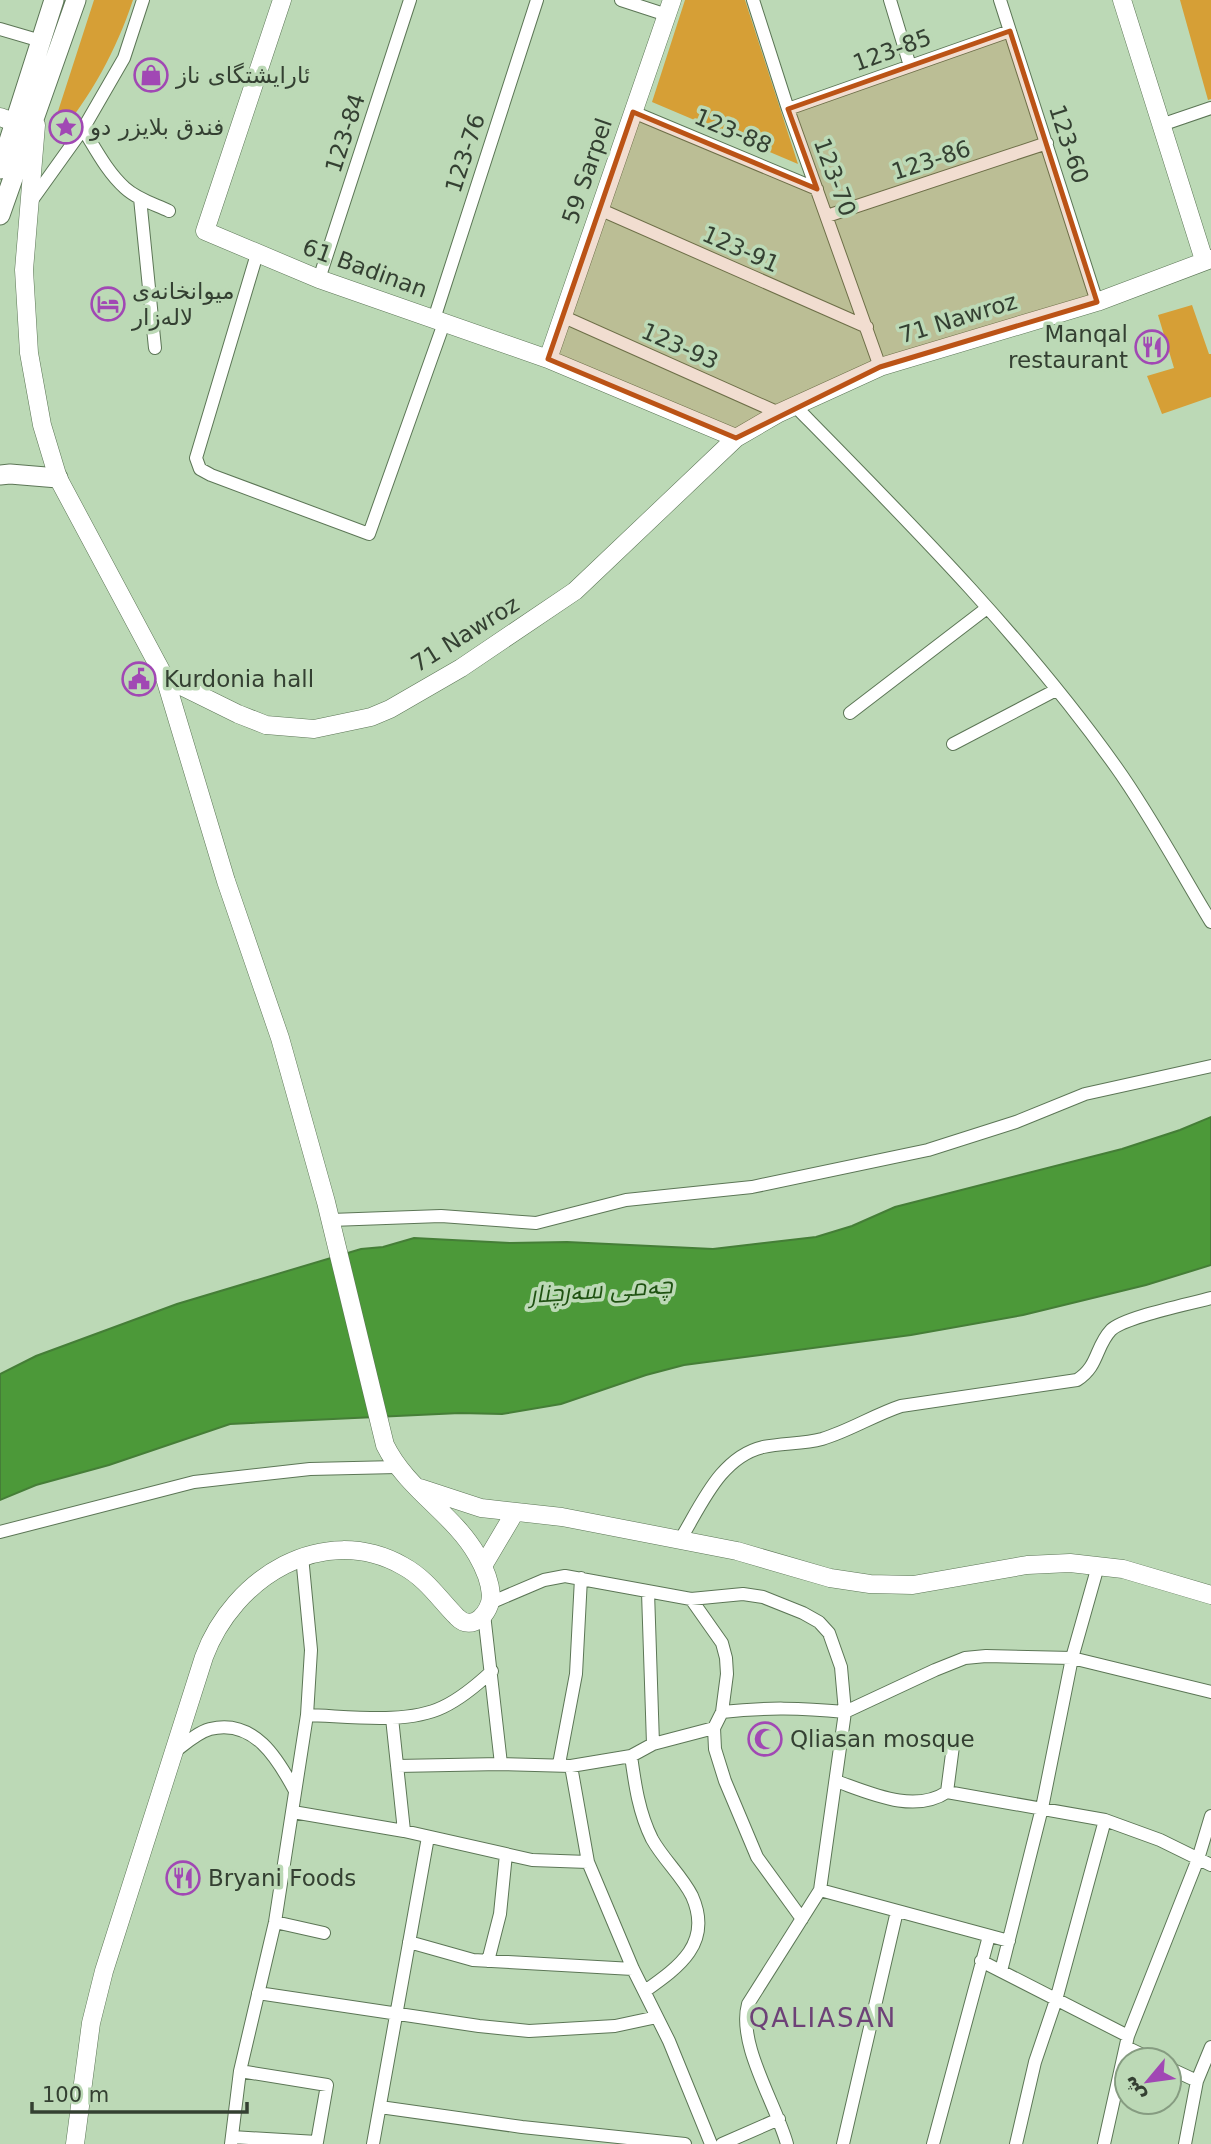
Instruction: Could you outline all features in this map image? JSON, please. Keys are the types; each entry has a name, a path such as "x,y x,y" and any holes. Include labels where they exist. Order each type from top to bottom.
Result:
{"main road":[{"path":"0,169 8,120 41,41 54,0"},
{"path":"0,215 4,190 37,111 76,0"},
{"path":"0,475 58,478"}],"street":[{"path":"30,203 83,129 124,58 144,0"},
{"name":"61 Badinan","path":"282,0 205,231 319,279 548,359 736,438"},
{"name":"123-84","path":"319,279 410,0"},
{"name":"123-76","path":"257,254 197,458 200,469 369,534 439,321 537,0"},
{"path":"621,0 669,7"},
{"name":"123-70","path":"753,0 788,109 880,367"},
{"path":"890,0 910,66"},
{"name":"123-60","path":"1000,0 1097,302"},
{"path":"1122,0 1207,259"},
{"name":"59 Sarpel","path":"548,359 669,7"},
{"path":"0,29 41,41"},
{"name":"123-85","path":"788,109 1010,31"},
{"path":"1161,125 1211,108"},
{"path":"37,111 24,270 29,353 42,425 58,478 165,678 226,881 280,1038 332,1224 383,1439 397,1467 465,1538 483,1566 489,1586 487,1608 502,1764"},
{"name":"123-88","path":"633,112 817,189"},
{"path":"83,129 100,157 124,187 140,198 169,211"},
{"name":"123-86","path":"827,216 1048,143"},
{"path":"140,198 155,348"},
{"name":"123-91","path":"599,209 867,327"},
{"name":"71 Nawroz","path":"165,678 252,720 282,728 332,727 371,717 461,668 575,591 736,438 787,409 880,367 1097,302 1207,259"},
{"name":"123-93","path":"564,317 787,409"},
{"path":"787,409 947,561 1056,690 1117,768 1211,922"},
{"path":"850,713 987,608"},
{"path":"953,744 1056,690"},
{"path":"332,1224 441,1216 536,1223 626,1200 752,1187 928,1150 1016,1122 1085,1094 1211,1066"},
{"path":"680,1540 719,1477 731,1463 747,1453 764,1447 824,1438 901,1406 1077,1380 1093,1367 1107,1335 1119,1324 1211,1298"},
{"path":"0,1532 194,1482 297,1470 397,1467"},
{"path":"413,1486 468,1505 562,1517 737,1551 830,1578 880,1586 913,1585 1042,1564 1098,1566 1132,1572 1211,1595"},
{"path":"483,1566 515,1512"},
{"path":"75,2144 95,2001 204,1657 216,1628 244,1592 270,1573 302,1556 336,1549 357,1550 382,1556 406,1567 421,1578 463,1622 473,1623 487,1608 555,1577 582,1578 691,1599 743,1594 763,1597 782,1603 819,1622 829,1633 841,1667 845,1712 820,1890 748,2004 745,2014 750,2048 787,2144"},
{"path":"240,2071 327,2085 317,2142 232,2141 240,2071 275,1922 307,1715 311,1650 302,1556"},
{"path":"1001,1971 1042,1808 1072,1658 1098,1566"},
{"path":"582,1578 576,1674 565,1765 588,1862 711,2144"},
{"path":"648,1592 653,1744"},
{"path":"691,1599 722,1643 726,1658 727,1674 722,1712 714,1728 715,1749 725,1781 757,1857 802,1919"},
{"path":"722,1712 796,1707 845,1712 965,1658 986,1656 1072,1658 1211,1692"},
{"path":"307,1715 392,1718 425,1713 442,1708 463,1696 492,1671"},
{"path":"392,1718 404,1831"},
{"path":"173,1753 208,1730 224,1728 248,1733 260,1740 279,1760 296,1792"},
{"path":"397,1766 565,1765 631,1756 653,1744 714,1728"},
{"path":"947,1792 953,1745"},
{"path":"631,1756 644,1821 658,1848 691,1896 698,1927 695,1943 682,1963 645,1991"},
{"path":"836,1781 898,1800 930,1801 947,1792 1105,1820 1160,1840 1211,1865"},
{"path":"293,1812 404,1831 532,1860 588,1862"},
{"path":"1104,2144 1127,2041 1198,1859 1211,1816"},
{"path":"1016,2144 1035,2062 1056,2000 1105,1820"},
{"path":"373,2144 428,1837"},
{"path":"488,1961 500,1914 506,1854"},
{"path":"820,1890 1009,1941"},
{"path":"843,2144 897,1911"},
{"path":"275,1922 324,1933"},
{"path":"933,2144 989,1936"},
{"path":"409,1942 473,1960 633,1969"},
{"path":"981,1961 1056,2000 1134,2046"},
{"path":"258,1993 529,2031 615,2026 657,2017"},
{"path":"1185,2144 1197,2081 1211,2047"},
{"path":"1183,2074 1197,2081"},
{"path":"380,2107 522,2127 685,2144"},
{"path":"722,2144 779,2119"}],"highlighted area":[{"path":"1010,31 1097,302 880,367 736,438 548,359 633,112 817,189 788,109"}],"shaded area":[{"path":"94,0 133,0 101,73 56,138 50,136"},
{"path":"685,0 745,0 798,164 652,102"},
{"path":"1180,0 1211,0 1211,99 1208,100"},
{"path":"1192,305 1211,354 1211,397 1162,414 1147,376 1174,368 1158,315"}],"water":[{"name":"چەمی سەرچنار","path":"1211,1117 1211,1265 1146,1285 1023,1315 911,1335 684,1365 561,1404 502,1414 460,1413 230,1424 109,1465 36,1485 0,1500 0,1374 36,1356 177,1304 361,1249 383,1247 414,1238 713,1249 816,1237 852,1226 895,1207 1122,1149"}],"place":[{"name":"ئارایشتگای ناز","path":"151,75"},
{"name":"فندق بلايزر دو","path":"66,127"},
{"name":"میوانخانەی لالەزار","path":"108,304"},
{"name":"Manqal restaurant","path":"1152,347"},
{"name":"Kurdonia hall","path":"139,679"},
{"name":"Qliasan mosque","path":"765,1739"},
{"name":"Bryani Foods","path":"183,1878"}],"district":[{"name":"QALIASAN","path":"823,2018"}]}
